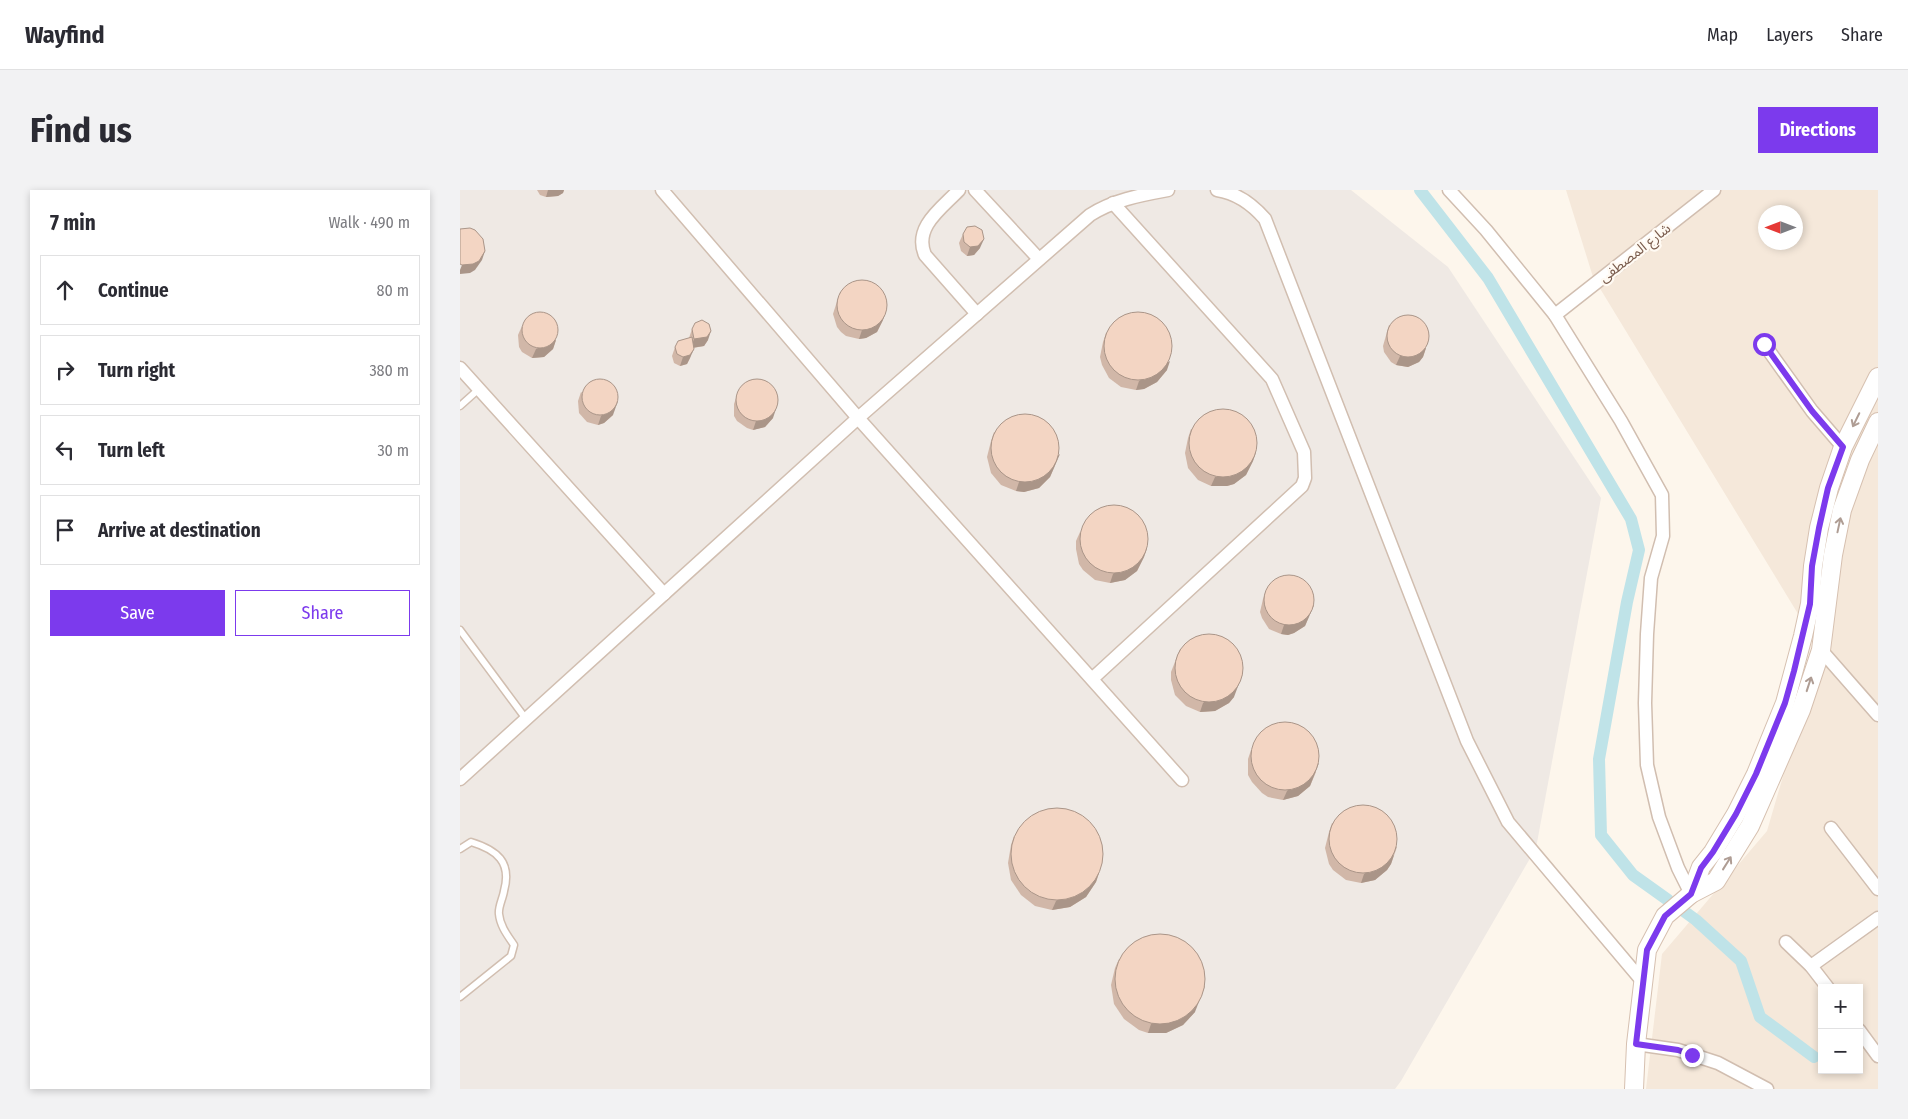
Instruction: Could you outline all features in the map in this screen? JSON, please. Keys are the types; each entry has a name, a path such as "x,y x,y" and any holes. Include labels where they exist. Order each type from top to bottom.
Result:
{"street":[{"path":"662,190 858,418 1182,780"},
{"path":"960,190 923,229 921,238 922,248 925,255 977,314"},
{"path":"975,190 1039,260"},
{"path":"460,779 858,418 1090,215 1103,206 1143,194 1168,190"},
{"path":"1217,190 1244,200 1256,208 1265,219 1468,741 1508,822 1643,982"},
{"path":"1449,190 1486,230 1555,315 1620,421 1662,495 1662,536 1651,578 1646,634 1645,702 1647,765 1660,817 1678,868 1691,894"},
{"name":"شارع المصطفى","path":"1555,315 1714,190"},
{"path":"1092,679 1302,486 1305,478 1304,452 1272,379 1113,203"},
{"path":"1764,344 1812,411 1843,447"},
{"path":"460,368 664,594"},
{"path":"1793,706 1794,671 1810,604 1812,566 1828,488 1843,447 1878,377"},
{"path":"1634,1089 1636,1044 1647,950 1665,916 1691,894 1716,881 1750,826 1793,706 1821,650 1833,555 1842,510 1860,460 1878,422"},
{"path":"1821,650 1878,716"},
{"path":"1831,828 1878,889"},
{"path":"1811,966 1878,918"},
{"path":"1786,942 1811,966 1825,984"},
{"path":"1863,1035 1878,1056"},
{"path":"1636,1044 1678,1050 1718,1063 1767,1089"}],"lane":[{"path":"460,406 479,389"},
{"path":"460,630 526,719"},
{"path":"460,848 470,842 487,847 505,864 508,879 499,913 503,929 514,945 511,956 460,997"}],"shaded area":[{"path":"460,190 1351,190 1448,267 1601,498 1536,848 1395,1089 460,1089"},
{"path":"1566,190 1878,190 1878,1089 1646,1089 1662,954 1767,831 1820,650 1593,277"}],"building":[{"path":"975,226 982,230 984,239 978,246 970,247 964,242 963,234 967,227"},
{"path":"470,228 475,230 483,239 485,251 479,261 473,264 462,265 460,264 460,229"},
{"path":"862,280 872,282 880,287 885,295 887,305 885,315 880,323 872,328 862,330 852,328 844,323 839,315 837,305 839,295 844,287 852,282"},
{"path":"540,312 547,313 553,317 557,323 557,337 553,343 547,347 540,348 533,347 527,343 523,337 522,330 523,323 527,317 533,313"},
{"path":"1131,312 1145,312 1157,317 1167,327 1172,339 1172,353 1167,365 1157,375 1145,380 1131,380 1119,375 1109,365 1104,353 1104,339 1109,327 1119,317"},
{"path":"1412,315 1420,318 1426,324 1429,336 1426,348 1420,354 1404,357 1396,354 1390,348 1387,332 1390,324 1396,318"},
{"path":"702,320 709,324 711,331 707,337 694,339 692,329 695,323"},
{"path":"692,337 694,349 690,355 683,357 677,354 675,347 678,341"},
{"path":"600,379 607,380 613,384 617,390 617,404 613,410 607,414 600,415 593,414 587,410 583,404 582,397 583,390 587,384 593,380"},
{"path":"757,379 772,385 778,400 772,415 757,421 742,415 736,400 742,385"},
{"path":"1216,409 1230,409 1242,414 1252,424 1257,436 1257,450 1252,462 1242,472 1230,477 1216,477 1204,472 1194,462 1189,450 1189,436 1194,424 1204,414"},
{"path":"1018,414 1032,414 1044,419 1054,429 1059,441 1059,455 1054,467 1044,477 1032,482 1018,482 1006,477 996,467 991,455 991,441 996,429 1006,419"},
{"path":"1107,505 1121,505 1133,510 1143,520 1148,532 1148,546 1143,558 1133,568 1121,573 1107,573 1095,568 1085,558 1080,546 1080,532 1085,520 1095,510"},
{"path":"1289,575 1299,577 1307,582 1312,590 1314,600 1312,610 1307,618 1299,623 1289,625 1279,623 1271,618 1266,610 1264,600 1266,590 1271,582 1279,577"},
{"path":"1202,634 1216,634 1228,639 1238,649 1243,661 1243,675 1238,687 1228,697 1216,702 1202,702 1190,697 1180,687 1175,675 1175,661 1180,649 1190,639"},
{"path":"1278,722 1292,722 1304,727 1314,737 1319,749 1319,763 1314,775 1304,785 1292,790 1278,790 1266,785 1256,775 1251,763 1251,749 1256,737 1266,727"},
{"path":"1356,805 1370,805 1382,810 1392,820 1397,832 1397,846 1392,858 1382,868 1370,873 1356,873 1344,868 1334,858 1329,846 1329,832 1334,820 1344,810"},
{"path":"1057,808 1075,812 1089,822 1099,836 1103,854 1099,872 1089,886 1075,896 1057,900 1039,896 1025,886 1015,872 1011,854 1015,836 1025,822 1039,812"},
{"path":"1160,934 1177,937 1192,947 1202,962 1205,979 1202,996 1192,1011 1177,1021 1160,1024 1143,1021 1128,1011 1118,996 1115,979 1118,962 1128,947 1143,937"}],"waterway":[{"path":"1420,190 1488,278 1631,519 1639,550 1627,602 1599,759 1601,835 1633,875 1668,900"},
{"path":"1685,912 1741,961 1760,1017 1814,1057"}],"route":[{"path":"1692,1055 1678,1050 1636,1044 1647,950 1665,916 1691,894 1701,868 1736,814 1756,774 1785,703 1810,604 1812,566 1828,488 1843,447 1812,411 1764,344"}]}
